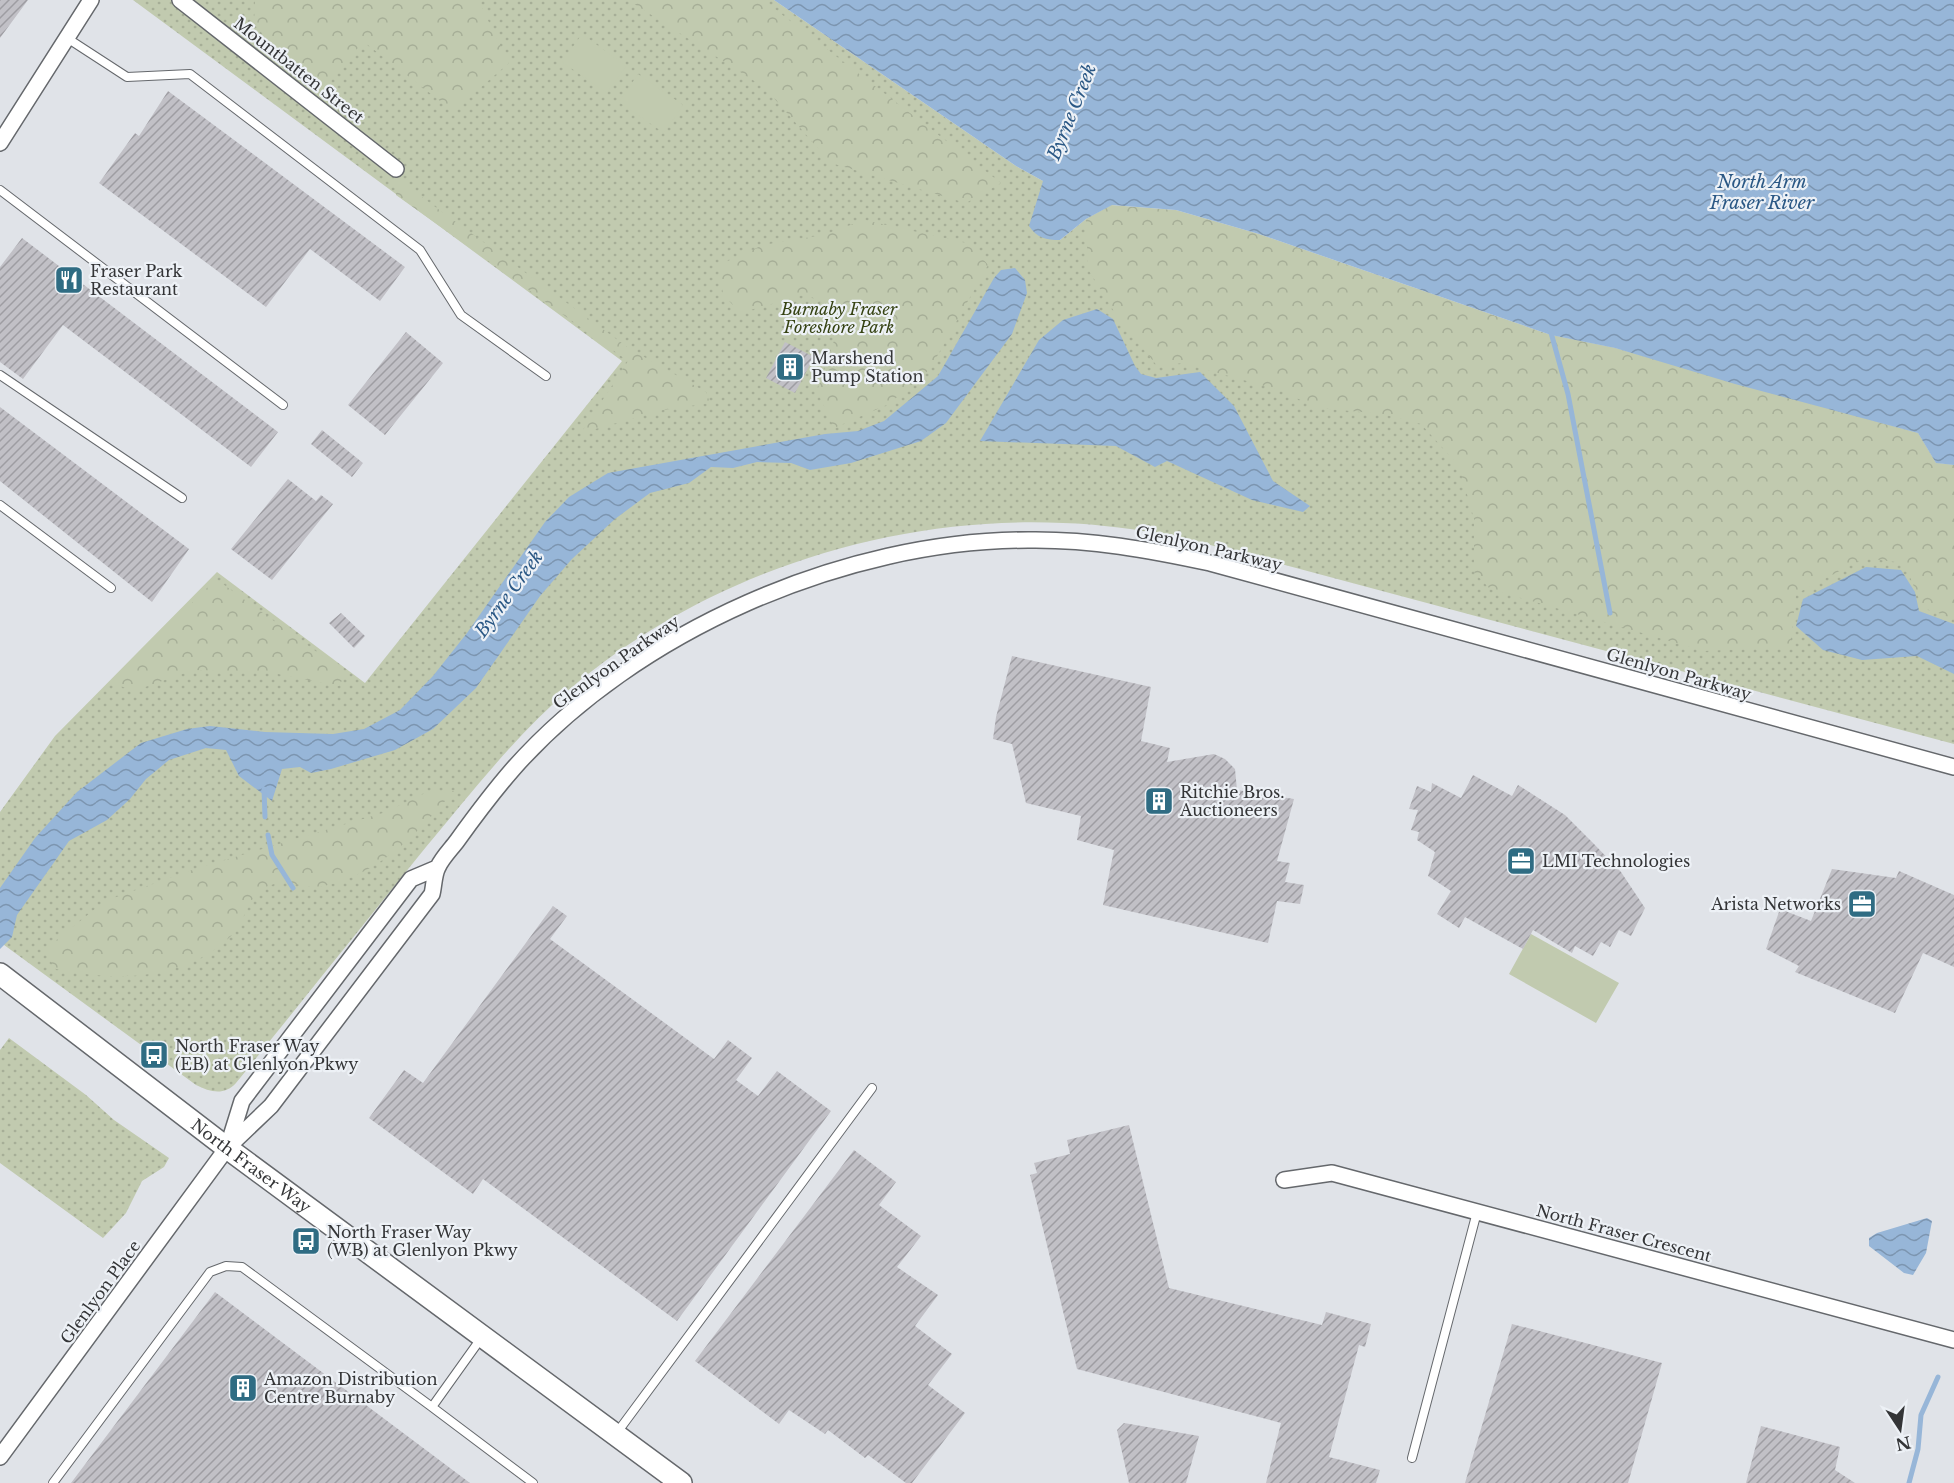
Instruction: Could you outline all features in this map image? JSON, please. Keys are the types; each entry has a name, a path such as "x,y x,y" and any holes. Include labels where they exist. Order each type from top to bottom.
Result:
{"street":[{"path":"0,143 91,0"},
{"name":"Mountbatten Street","path":"180,0 396,169"},
{"name":"Glenlyon Parkway","path":"227,1148 272,1106 432,894 437,868 489,796 551,730 586,701 662,647 738,606 839,568 908,552 987,541 1029,540 1085,542 1155,551 1210,563 1954,767"},
{"name":"Glenlyon Parkway","path":"227,1148 242,1101 411,879 437,868"},
{"name":"North Fraser Way","path":"2,975 227,1148 681,1483"},
{"name":"Glenlyon Place","path":"0,1457 227,1148"},
{"name":"North Fraser Crescent","path":"1284,1180 1332,1173 1954,1340"}],"lane":[{"path":"67,38 127,77 190,74 420,250 461,315 546,375"},
{"path":"0,190 283,405"},
{"path":"0,375 182,498"},
{"path":"0,505 111,588"},
{"path":"616,1435 872,1088"},
{"path":"1412,1458 1477,1212"},
{"path":"53,1483 210,1272 226,1266 242,1267 533,1483"},
{"path":"432,1407 483,1336"}],"green space":[{"name":"Burnaby Fraser Foreshore Park","path":"133,0 774,0 1016,166 1043,181 1060,240 1086,219 1551,335 1615,348 1918,433 1936,463 1954,465 1954,744 1173,535 1063,523 997,523 931,530 866,542 802,560 739,584 680,613 623,648 571,688 513,744 478,785 236,1083 227,1090 217,1092 196,1085 0,942 0,812 55,736 217,572 365,683 622,361"},
{"path":"255,0 475,0 481,6 509,63 453,111 364,42 313,93 254,24"},
{"path":"628,0 763,0 1001,183 966,203 831,163 765,88"},
{"path":"582,34 626,66 607,93 562,62"},
{"path":"638,74 683,105 664,133 619,102"},
{"path":"397,179 630,349 706,392 710,403 663,410 581,433 628,361 396,195"},
{"path":"1111,205 1176,210 1259,234 1551,335 1615,348 1735,384 1918,433 1936,463 1954,465 1954,618 1923,608 1904,563 1864,558 1796,594 1790,647 1704,651 1490,589 1474,572 1474,519 1459,466 1421,424 1383,414 1318,408 1279,390 1182,363 1158,367 1118,318 1088,269 1086,219"},
{"path":"864,220 971,244 988,265 930,369 889,404 834,428 817,391 843,314 806,294 740,313 723,294 719,265 763,245 823,235"},
{"path":"216,579 346,673 339,686 273,673 193,670 134,691 112,683"},
{"path":"454,791 412,836 364,872 318,887 280,883 265,888 252,899 232,935 214,950 194,962 149,974 102,976 56,969 47,956 49,946 105,901 195,869 386,812 423,794"},
{"path":"1531,934 1619,983 1596,1023 1509,974"},
{"path":"9,1038 86,1095 114,1120 169,1158 164,1167 142,1181 126,1213 103,1238 0,1163 0,1050"}],"water":[{"name":"North Arm Fraser River","path":"774,0 1954,0 1954,465 1936,463 1918,433 1735,384 1615,348 1551,335 1259,234 1176,210 1112,205 1086,219 1060,240 1042,238 1029,226 1043,181 1016,166"},
{"name":"Byrne Creek","path":"1015,268 1025,280 1027,293 1012,334 946,423 921,441 851,463 810,470 791,463 757,462 733,468 711,467 689,483 650,493 615,519 572,559 540,596 476,688 433,729 395,750 331,769 311,773 300,767 282,769 272,801 239,776 226,750 206,748 169,760 146,779 130,799 107,820 69,841 17,915 12,937 0,949 0,888 35,838 77,792 141,743 187,729 210,726 265,732 333,734 364,729 400,710 433,676 467,633 545,522 569,497 608,473 825,434 858,431 884,421 938,376 994,278 1001,270"},
{"path":"1097,309 1113,319 1141,374 1156,378 1200,372 1234,406 1273,481 1310,506 1303,512 1252,500 1167,461 1155,467 1116,446 980,441 1039,340 1063,320"},
{"path":"1866,567 1901,570 1915,592 1919,611 1954,624 1954,674 1917,656 1862,660 1823,650 1796,626 1803,599"},
{"path":"1927,1218 1932,1221 1926,1253 1913,1275 1904,1273 1869,1246 1869,1238 1877,1233"}],"building":[{"path":"0,0 28,0 0,38"},
{"path":"168,91 405,267 380,301 310,249 266,307 99,183 135,133 139,136"},
{"path":"22,238 278,432 251,467 63,325 23,379 0,362 0,267"},
{"path":"406,332 443,363 385,435 348,405"},
{"name":"Marshend Pump Station","path":"785,342 814,357 795,393 766,378"},
{"path":"0,407 189,549 152,602 0,481"},
{"path":"322,430 363,463 352,477 311,444"},
{"path":"288,479 316,501 321,495 333,504 272,580 231,549"},
{"path":"341,613 365,636 354,648 329,623"},
{"name":"Ritchie Bros. Auctioneers","path":"1012,656 1151,687 1141,741 1170,748 1167,762 1214,754 1225,759 1235,769 1237,790 1294,799 1277,861 1290,863 1285,882 1304,885 1300,904 1277,901 1268,943 1103,905 1114,850 1077,840 1081,816 1026,803 1012,744 993,739 996,717"},
{"name":"LMI Technologies","path":"1473,775 1512,796 1518,785 1565,815 1594,844 1621,872 1645,908 1631,936 1619,930 1610,947 1601,942 1593,956 1575,946 1572,953 1533,930 1523,949 1465,917 1459,928 1437,914 1451,891 1428,876 1435,852 1417,840 1419,832 1411,830 1418,810 1409,809 1417,786 1431,792 1432,783 1461,798"},
{"path":"1832,869 1896,878 1899,871 1954,895 1954,967 1923,953 1895,1013 1795,972 1799,966 1766,949 1780,909 1811,921"},
{"path":"553,906 567,916 550,939 714,1059 728,1040 752,1058 736,1080 758,1096 777,1071 831,1111 677,1321 483,1179 473,1194 369,1118 404,1070 423,1083"},
{"path":"1129,1125 1169,1288 1322,1325 1326,1312 1371,1324 1365,1347 1359,1345 1329,1457 1380,1470 1376,1483 1266,1483 1281,1423 1077,1369 1030,1175 1037,1173 1034,1163 1070,1154 1067,1140"},
{"path":"854,1150 896,1182 879,1205 921,1236 897,1267 938,1295 915,1326 952,1354 928,1385 965,1413 912,1483 906,1483 868,1455 865,1458 828,1430 825,1434 789,1410 779,1424 695,1361"},
{"name":"Amazon Distribution Centre Burnaby","path":"215,1292 470,1483 71,1483"},
{"path":"1512,1324 1662,1363 1628,1483 1465,1483"},
{"path":"1124,1423 1199,1436 1186,1483 1129,1483 1117,1430"},
{"path":"1761,1426 1840,1447 1835,1470 1855,1483 1746,1483"}],"waterway":[{"path":"1550,329 1568,394 1610,613"},
{"path":"264,789 265,817"},
{"path":"268,835 272,855 293,888"},
{"path":"1909,1483 1918,1449 1921,1415 1938,1377"}],"place":[{"name":"Fraser Park Restaurant","path":"69,280"},
{"name":"Marshend Pump Station","path":"790,367"},
{"name":"Ritchie Bros. Auctioneers","path":"1159,801"},
{"name":"LMI Technologies","path":"1521,861"},
{"name":"Arista Networks","path":"1862,904"},
{"name":"North Fraser Way (EB) at Glenlyon Pkwy","path":"154,1055"},
{"name":"North Fraser Way (WB) at Glenlyon Pkwy","path":"306,1241"},
{"name":"Amazon Distribution Centre Burnaby","path":"243,1388"}]}
